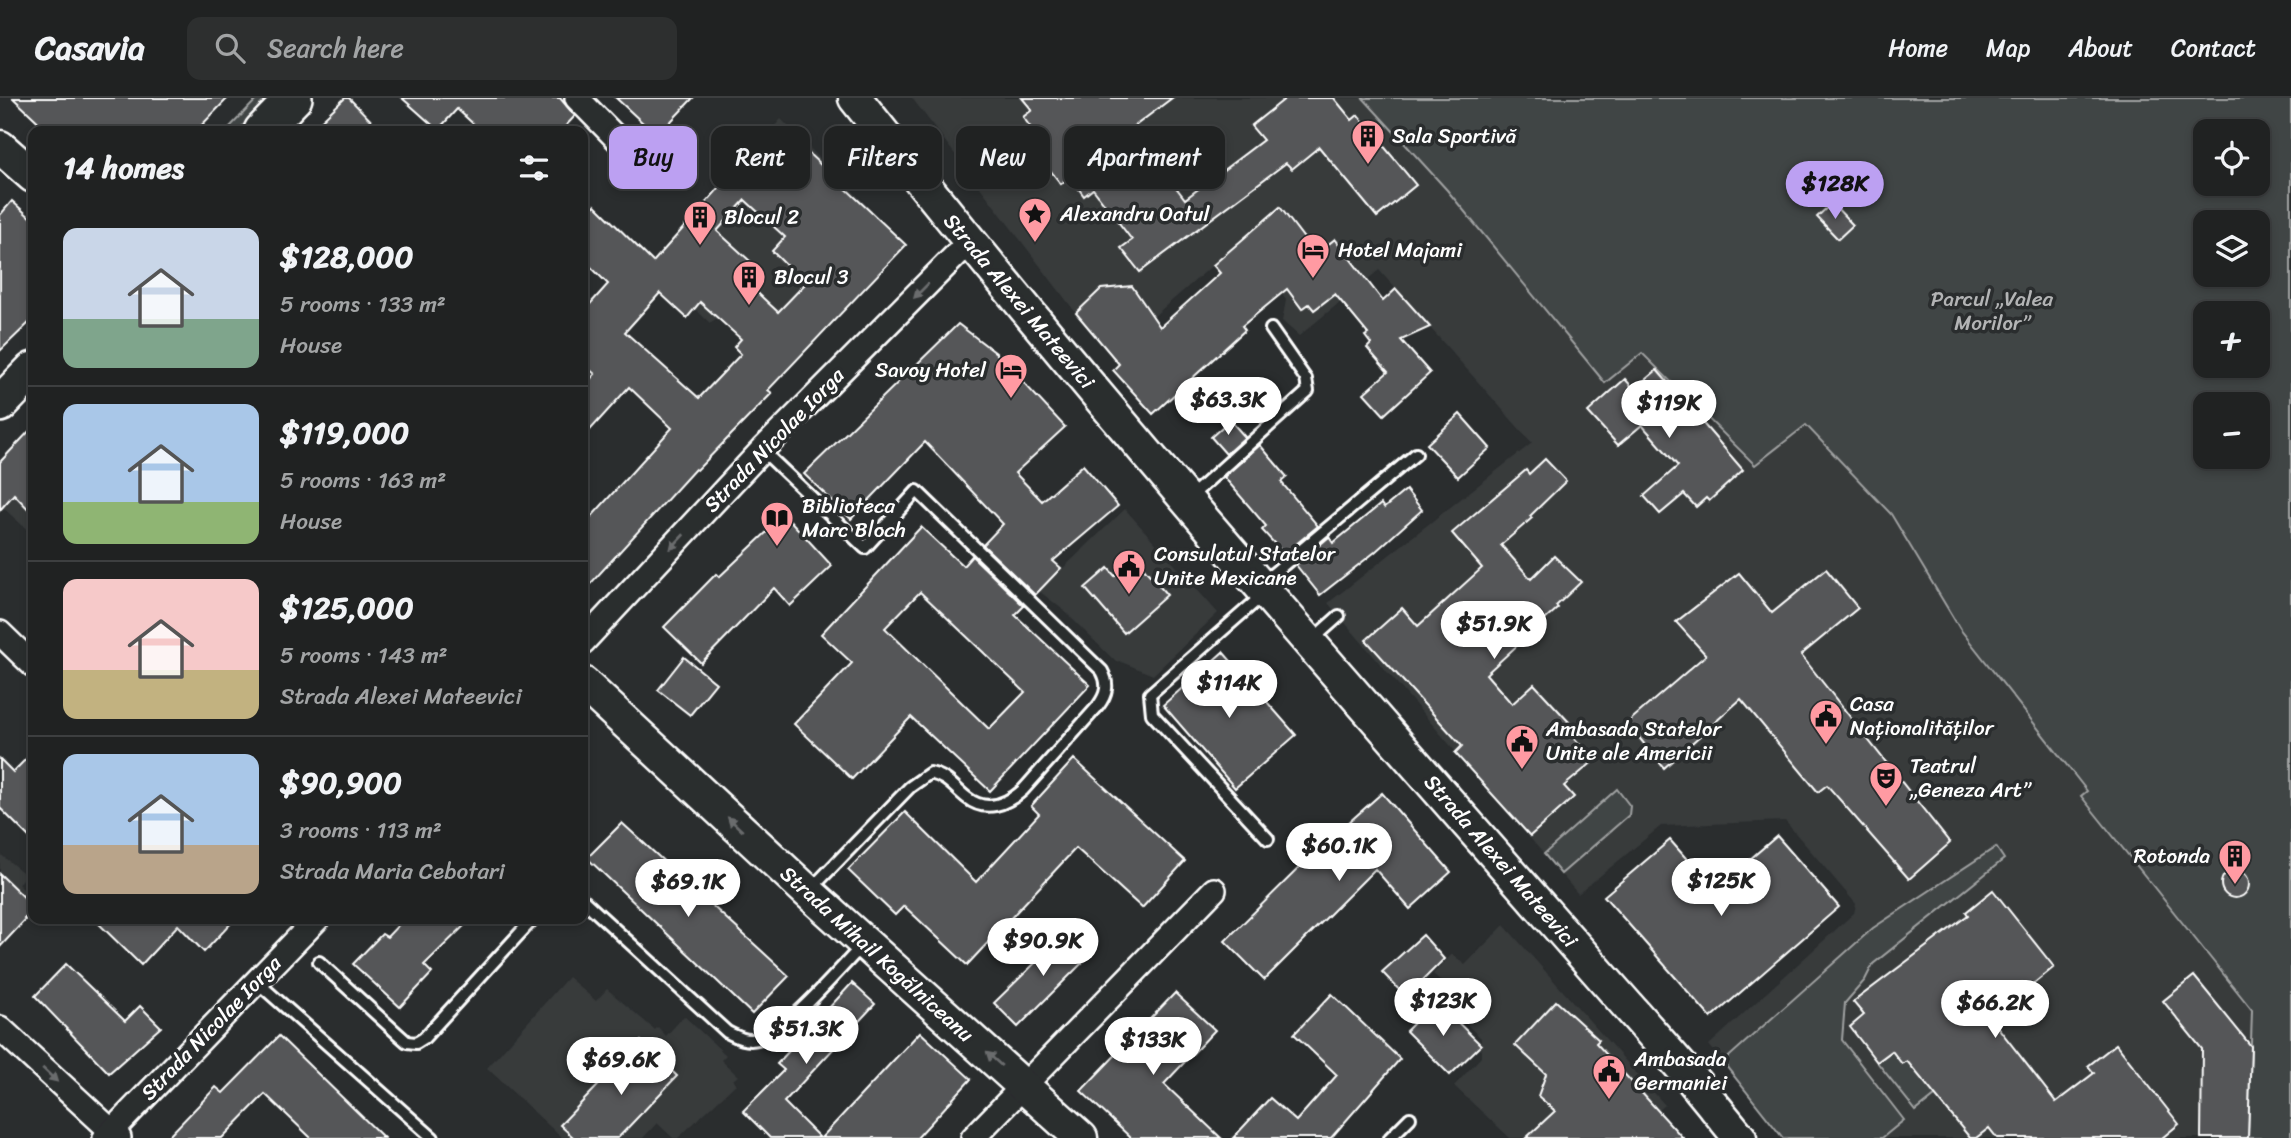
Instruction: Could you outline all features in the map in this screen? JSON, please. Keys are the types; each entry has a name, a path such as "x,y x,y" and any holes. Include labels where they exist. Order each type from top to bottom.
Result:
{"main road":[{"path":"267,126 294,98"},
{"name":"Strada Alexei Mateevici","path":"855,98 969,242 1186,500 1691,1078 1740,1138"},
{"path":"0,147 28,172"},
{"path":"0,404 28,375"},
{"name":"Strada Mihail Kogălniceanu","path":"588,688 808,892 1081,1138"}],"street":[{"path":"577,98 609,131"},
{"name":"Strada Nicolae Iorga","path":"588,637 762,450 969,242"},
{"path":"0,633 28,660"},
{"path":"973,1138 1214,890"},
{"name":"Strada Nicolae Iorga","path":"112,1136 312,924"},
{"path":"0,1028 112,1136"}],"lane":[{"path":"1186,500 1308,391 1306,379 1271,329"},
{"path":"762,450 865,548 917,491 1102,671 1106,679 1105,696 1098,706 1010,801 998,806 968,799 943,776 930,773 910,787 808,892"},
{"path":"1268,839 1152,714 1150,694 1263,589 1416,454"},
{"path":"1310,642 1339,616"},
{"path":"588,905 727,1032 749,1040 770,1034 802,1010 865,943"},
{"path":"319,962 407,1042 416,1043 424,1038 528,924"},
{"path":"257,982 433,1138"},
{"path":"1390,1138 1410,1118"}],"shaded area":[{"path":"912,98 1363,98 1447,190 1605,383 1641,353 1755,465 1805,424 1891,514 1960,629 2088,791 2082,797 2252,1010 2248,1138 1783,1138 1709,1045 1854,913 1856,904 1785,821 1661,826 1578,894 1328,603 1532,443 1379,270 1299,336 1282,321 1286,300 1242,240 1153,317 1138,295 1115,287 1101,289 1076,313 981,189 1050,189 1050,126 956,126 956,156 942,137 942,126 933,126"},
{"path":"781,119 788,126 775,126"},
{"path":"810,148 824,162 824,189 850,189 906,245 808,349 779,321 739,330 735,334 717,318 710,323 695,309 687,318 660,294 650,304 630,287 718,189 810,189"},
{"path":"28,432 28,530 0,505 0,462"},
{"path":"1125,509 1218,613 1153,675 1116,662 1062,609 1039,591"},
{"path":"0,854 26,875 18,884 28,894 28,915 0,947"},
{"path":"1504,925 1665,1105 1628,1138 1510,1138 1454,1086 1481,1057 1481,1038 1433,993 1443,983 1433,974 1452,954 1465,965"},
{"path":"568,977 596,1001 607,989 655,1030 658,1027 666,1036 684,1016 726,1055 721,1060 738,1076 733,1080 736,1084 678,1138 673,1138 657,1123 643,1138 562,1138 487,1068"}],"green space":[{"path":"258,98 270,98 243,126 231,126"},
{"name":"Parcul „Valea Morilor”","path":"1363,98 2291,98 2291,1138 2248,1138 2252,1010 2081,796 2087,791 1960,629 1891,514 1806,425 1755,465 1642,353 1605,383 1447,190"},
{"path":"1617,789 1630,806 1629,815 1561,874 1544,854"},
{"path":"1996,847 2004,859 1873,964 1865,980 1845,1003 1842,1040 1904,1120 1882,1138 1783,1138 1723,1062 1873,928"},
{"path":"1892,1051 1908,1060 1936,1095 1916,1111 1877,1062"}],"building":[{"path":"13,98 228,98 201,126 43,126"},
{"path":"345,98 349,98 376,126 315,126"},
{"path":"402,98 560,98 575,116 566,126 476,126 457,109 442,126 434,126"},
{"path":"616,98 693,98 666,126 646,126"},
{"path":"1022,98 1172,98 1135,126 1064,126 1064,182 1061,184 1050,170 1050,126 1030,126 1023,117 1032,110"},
{"path":"1286,98 1334,98 1352,120 1358,115 1416,185 1377,217 1319,147 1292,169 1286,163 1140,272 1121,248 1132,240 1093,189 1177,189 1185,199 1198,189 1225,189 1225,169 1263,140 1251,126"},
{"path":"810,155 824,168 824,189 846,189 906,245 768,390 772,393 697,470 695,469 588,587 588,520 672,428 629,387 588,432 588,382 595,374 588,368 588,306 608,284 588,264 588,212 595,205 653,262 718,189 810,189","holes":["745,200 785,237 772,251 805,284 778,312 748,284 761,271 717,231","660,293 687,318 700,302 741,339 734,347 741,354 699,398 625,332"]},
{"path":"1079,189 1093,189 1084,196"},
{"path":"12,201 28,215 28,324 0,351 0,215"},
{"path":"1832,203 1853,225 1838,239 1817,217"},
{"path":"1280,207 1316,254 1335,239 1383,301 1396,289 1430,327 1401,340 1430,373 1384,415 1364,393 1388,372 1367,348 1371,344 1365,336 1368,334 1335,294 1314,310 1309,304 1302,309 1287,289 1242,326 1245,330 1153,414 1113,370 1119,364 1076,313 1101,289 1132,286 1160,327 1220,273 1213,265"},
{"path":"958,324 996,353 1065,427 1015,473 1042,501 1083,465 1118,506 1053,561 1061,568 1035,595 983,545 1003,524 925,442 851,519 804,474"},
{"path":"1657,370 1743,470 1709,501 1706,498 1696,507 1684,494 1660,514 1644,496 1678,466 1642,425 1618,445 1588,412 1625,379 1634,389"},
{"path":"1460,414 1490,448 1458,477 1427,444"},
{"path":"1230,420 1245,437 1226,454 1211,437"},
{"path":"28,432 28,509 14,494 0,510 0,462"},
{"path":"1260,445 1287,477 1281,482 1318,526 1284,554 1262,530 1266,526 1224,477"},
{"path":"1545,459 1566,481 1530,516 1532,518 1501,545 1531,579 1554,556 1581,582 1556,606 1558,608 1486,674 1512,704 1534,684 1569,722 1564,726 1594,761 1564,786 1574,797 1530,836 1455,753 1462,746 1366,640 1402,608 1418,626 1482,568 1452,533 1526,470 1529,474"},
{"path":"1406,490 1422,510 1375,552 1320,595 1296,565 1329,537 1333,543 1381,504 1384,508"},
{"path":"785,515 832,566 790,606 774,588 701,663 664,627 716,574 719,577"},
{"path":"921,527 963,566 972,556 1024,606 1015,615 1090,685 990,791 911,717 852,779 794,724 852,663 821,634","holes":["920,592 1025,692 989,729 885,628"]},
{"name":"Consulatul Statelor Unite Mexicane","path":"1136,559 1167,595 1124,633 1085,588 1108,568 1115,576"},
{"name":"Casa Naționalităților","path":"1826,569 1858,608 1801,655 1950,843 1909,879 1827,785 1818,792 1741,699 1664,768 1627,723 1706,655 1676,622 1739,573 1772,613"},
{"path":"1223,652 1296,735 1235,788 1163,705"},
{"path":"684,657 716,683 690,715 658,690"},
{"path":"28,757 28,836 0,808 0,759 13,772"},
{"path":"1074,759 1185,861 1142,908 1076,848 967,965 904,906 895,915 848,870 905,812 976,882 1039,814 1031,806"},
{"path":"1382,793 1451,872 1410,909 1375,869 1264,980 1225,941 1313,854"},
{"path":"622,823 789,976 752,1014 588,857"},
{"path":"1777,836 1839,907 1711,1018 1604,896 1670,840 1714,890"},
{"name":"Rotonda","path":"2235,870 2245,874 2249,884 2245,894 2235,898 2225,894 2221,884 2225,874"},
{"path":"0,874 28,901 28,915 0,947"},
{"path":"1993,890 2054,967 2027,989 2022,983 1986,1012 2056,1102 2094,1073 2088,1066 2116,1044 2179,1124 2162,1138 1997,1138 1989,1128 1976,1138 1970,1138 1907,1061 1902,1064 1892,1051 1877,1062 1850,1027 1864,1015 1853,1002 1968,915 1966,912"},
{"path":"99,924 230,924 204,952 178,925 141,965"},
{"path":"399,924 466,924 424,965 432,973 400,1007 353,964 382,934 387,937"},
{"path":"1070,929 1093,952 1018,1027 994,1003"},
{"path":"1423,935 1444,959 1406,997 1382,972"},
{"path":"66,964 125,1021 140,1006 161,1027 109,1073 35,996"},
{"path":"2194,976 2251,1046 2248,1138 2201,1138 2202,1049 2163,1001"},
{"path":"852,983 875,1004 784,1102 820,1138 770,1138 743,1111 784,1070 777,1064"},
{"path":"1175,993 1215,1030 1164,1084 1221,1138 1131,1138 1081,1091"},
{"path":"1332,994 1400,1059 1331,1138 1233,1138 1270,1098 1296,1121 1337,1075 1294,1034"},
{"path":"1436,1001 1481,1045 1450,1075 1406,1031"},
{"path":"1556,1001 1599,1040 1596,1043 1683,1138 1526,1138 1555,1111 1538,1096 1546,1074 1515,1045"},
{"path":"920,1032 971,1079 917,1138 821,1138"},
{"path":"279,1036 384,1138 311,1138 265,1094 222,1138 167,1138 216,1087 223,1093"},
{"path":"641,1041 677,1076 618,1138 574,1138 560,1125"}],"place":[{"name":"Sala Sportivă","path":"1368,166"},
{"name":"Alexandru Oatul","path":"1035,244"},
{"name":"Blocul 2","path":"700,247"},
{"name":"Hotel Majami","path":"1313,280"},
{"name":"Blocul 3","path":"749,307"},
{"name":"Savoy Hotel","path":"1011,400"},
{"name":"Biblioteca Marc Bloch","path":"777,548"},
{"name":"Consulatul Statelor Unite Mexicane","path":"1129,596"},
{"name":"Casa Naționalităților","path":"1826,746"},
{"name":"Ambasada Statelor Unite ale Americii","path":"1522,771"},
{"name":"Teatrul „Geneza Art”","path":"1886,808"},
{"name":"Rotonda","path":"2235,886"},
{"name":"Ambasada Germaniei","path":"1609,1101"}]}
